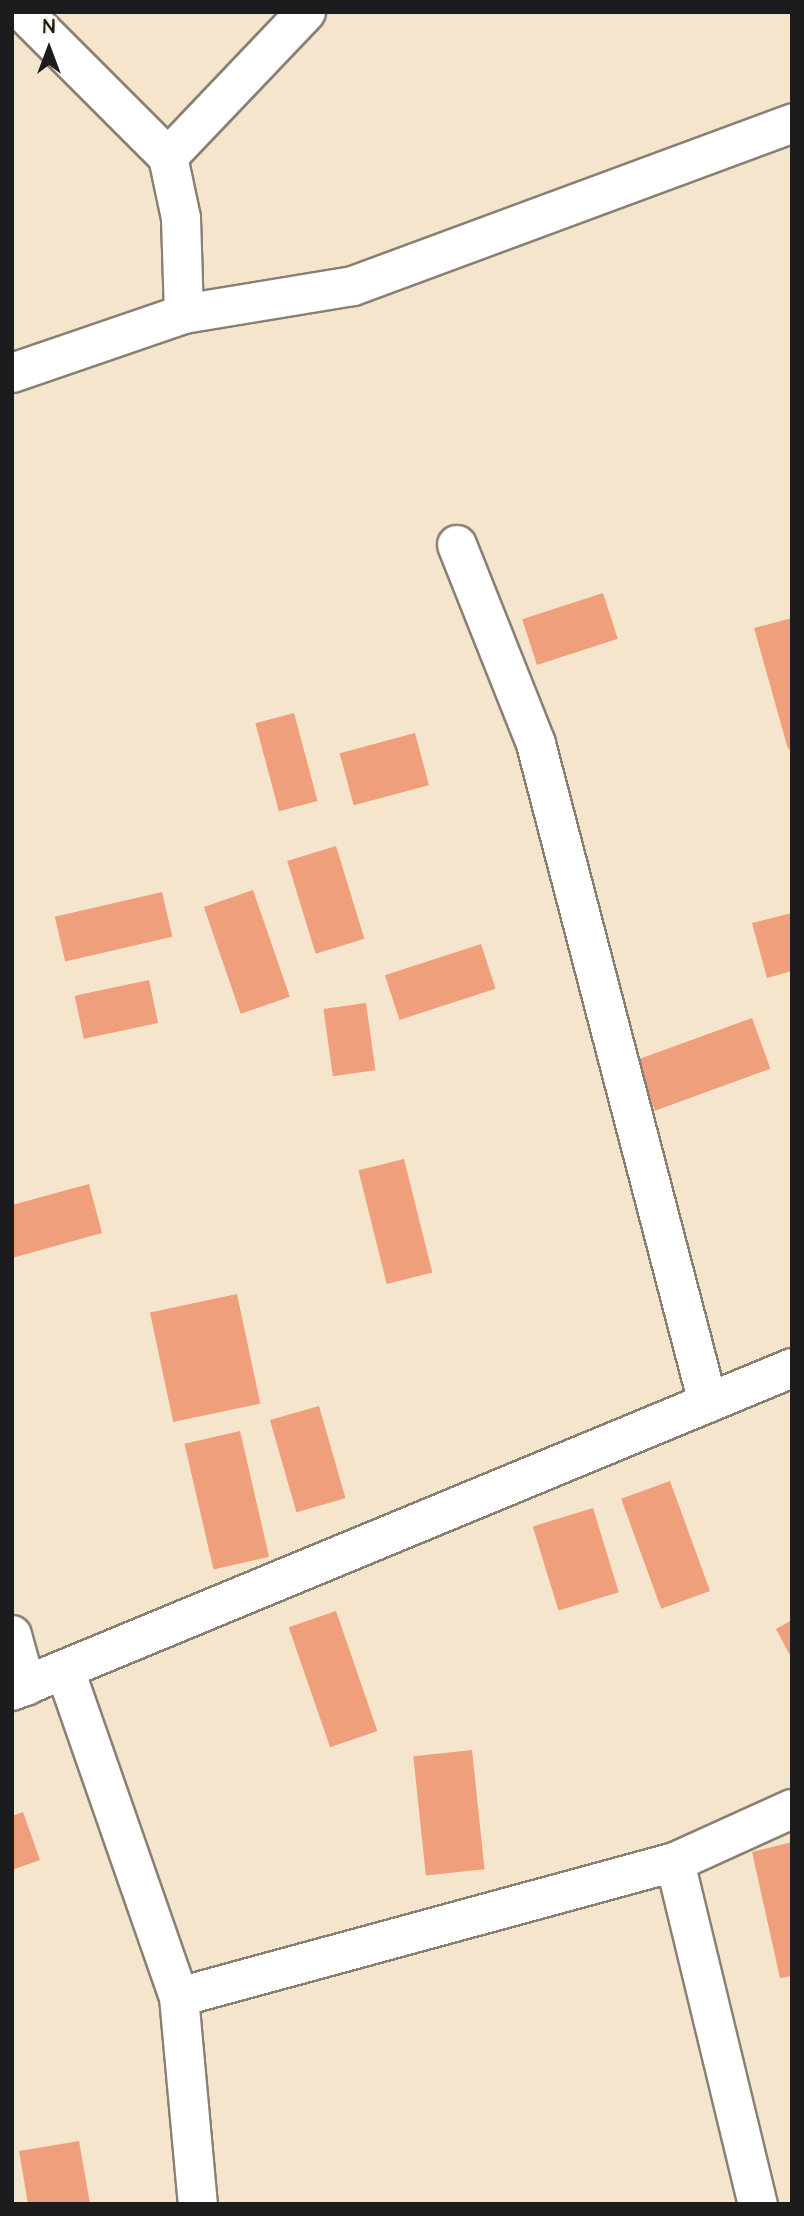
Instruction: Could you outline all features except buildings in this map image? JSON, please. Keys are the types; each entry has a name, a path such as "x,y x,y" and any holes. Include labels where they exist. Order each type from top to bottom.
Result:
{"street":[{"path":"23,12 167,157 181,218 184,314"},
{"path":"167,157 306,12"},
{"path":"12,373 184,314 353,286 792,124"},
{"path":"457,545 536,744 708,1403"},
{"path":"12,1636 19,1689 66,1674 792,1368"},
{"path":"66,1674 178,1997 198,2204"},
{"path":"178,1997 676,1862 792,1809"},
{"path":"676,1862 758,2204"}]}
